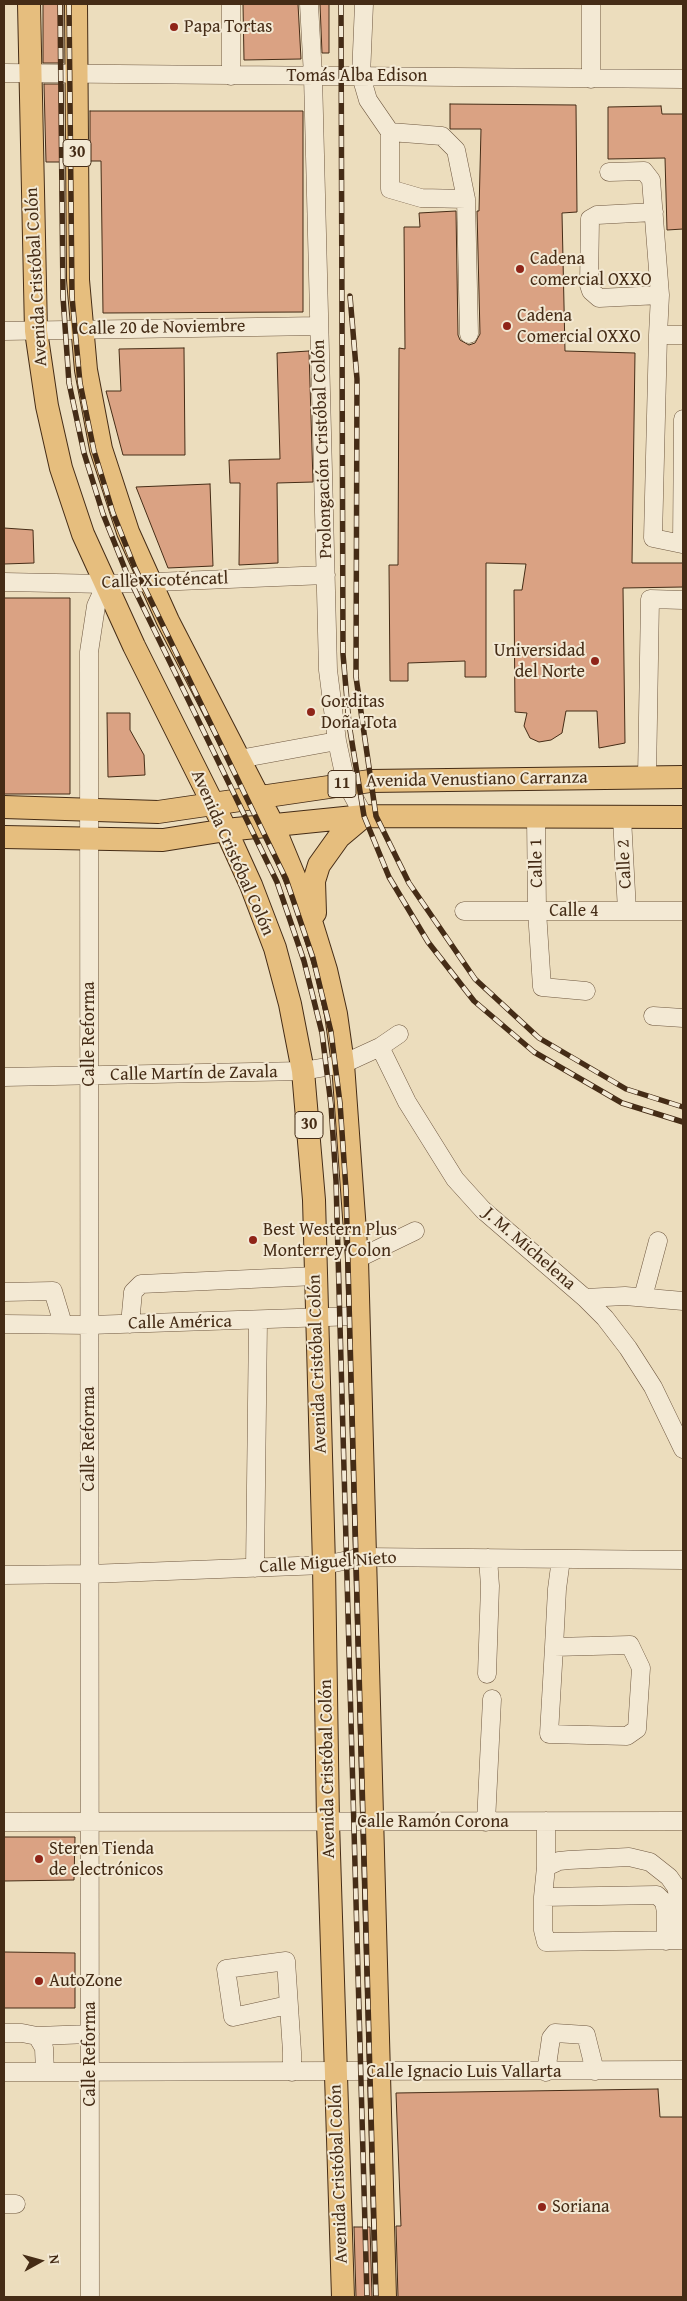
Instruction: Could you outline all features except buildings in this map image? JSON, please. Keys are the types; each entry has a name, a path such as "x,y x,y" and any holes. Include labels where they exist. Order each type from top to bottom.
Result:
{"main road":[{"name":"Avenida Cristóbal Colón","path":"29,4 36,331 47,406 61,468 83,534 150,680 226,830 275,948 290,1004 303,1072 311,1152 316,1276 324,1565 328,1822 343,2297"},
{"name":"30","path":"76,4 77,231 81,329 92,412 101,449 128,532 151,582 273,825 317,936 336,1014 344,1064 357,1258 363,1557 385,2297"},
{"name":"Avenida Venustiano Carranza","path":"4,807 158,812 346,783 429,779 683,777"},
{"name":"Avenida Venustiano Carranza","path":"4,837 163,840 226,830 364,816 683,817"},
{"path":"317,936 314,881 319,865 339,837 364,816"}],"street":[{"path":"231,4 231,76"},
{"name":"Prolongación Cristóbal Colón","path":"309,4 313,76 328,670 337,741 346,783 364,816"},
{"path":"364,4 362,76 368,100 390,132 390,189 421,198 466,199"},
{"path":"591,4 591,79"},
{"name":"Tomás Alba Edison","path":"4,73 683,79"},
{"path":"390,132 442,136 456,150 466,199 469,334"},
{"path":"610,172 638,170 648,173 651,180 660,295 653,538 682,544 683,419"},
{"path":"654,212 597,215 590,219 589,285 591,291 599,298 660,295"},
{"name":"Calle 20 de Noviembre","path":"4,331 319,326"},
{"path":"658,335 683,335"},
{"path":"656,428 683,427"},
{"name":"Calle Xicoténcatl","path":"4,582 106,584 326,575"},
{"name":"Calle Reforma","path":"90,2297 89,652 96,606 106,584"},
{"path":"647,777 650,600 683,600"},
{"path":"240,759 337,741"},
{"name":"Calle 1","path":"536,816 537,911 542,987 586,991"},
{"name":"Calle 2","path":"622,818 627,911"},
{"name":"Calle 4","path":"464,911 683,911"},
{"path":"653,1016 683,1018"},
{"name":"Calle Martín de Zavala","path":"4,1077 303,1072 344,1064 380,1047 399,1034"},
{"name":"J. M. Michelena","path":"380,1047 407,1102 455,1179 483,1210 585,1298 628,1348 653,1387 683,1449"},
{"path":"357,1258 415,1232"},
{"path":"643,1297 658,1241"},
{"path":"130,1324 133,1292 141,1284 316,1276"},
{"path":"4,1292 53,1291 63,1324"},
{"path":"585,1298 643,1297 683,1301"},
{"name":"Calle América","path":"4,1324 90,1325 258,1321 357,1316"},
{"path":"255,1568 258,1321"},
{"name":"Calle Miguel Nieto","path":"4,1574 90,1574 324,1565 363,1557 683,1560"},
{"path":"487,1674 490,1586 488,1558"},
{"path":"554,1647 630,1646 641,1668 637,1729 627,1736 548,1734 554,1647 561,1559"},
{"path":"486,1822 492,1699"},
{"path":"546,1821 546,1867 543,1897 543,1930 546,1942 678,1940"},
{"name":"Calle Ramón Corona","path":"4,1822 683,1821"},
{"path":"546,1867 559,1861 628,1857 650,1862 669,1877 676,1887 681,1905 678,1940"},
{"path":"543,1897 658,1895 664,1902 666,1912 678,1940"},
{"path":"288,2005 292,2072"},
{"path":"4,2033 22,2033 37,2036 90,2034"},
{"path":"546,2072 551,2038 555,2033 586,2035 595,2071"},
{"path":"37,2036 44,2048 45,2072"},
{"name":"Calle Ignacio Luis Vallarta","path":"4,2072 377,2073 683,2070"}],"railway":[{"path":"60,4 63,297 69,383 84,453 103,514 127,574 277,882 304,961 322,1033 331,1105 336,1181 367,2297"},
{"path":"69,4 72,297 80,383 94,451 113,513 135,568 286,879 313,958 331,1032 340,1103 346,1190 376,2297"},
{"path":"341,4 343,654 349,724 364,816 389,877 428,942 474,1001 534,1052 622,1103 683,1122"},
{"path":"350,296 357,379 356,677 376,816 409,883 475,979 539,1038 626,1089 683,1107"}],"place":[{"name":"Papa Tortas","path":"174,27"},
{"name":"Cadena comercial OXXO","path":"520,269"},
{"name":"Cadena Comercial OXXO","path":"507,326"},
{"name":"Universidad del Norte","path":"595,661"},
{"name":"Gorditas Doña Tota","path":"311,712"},
{"name":"Best Western Plus Monterrey Colon","path":"253,1240"},
{"name":"Steren Tienda de electrónicos","path":"39,1859"},
{"name":"AutoZone","path":"39,1981"},
{"name":"Soriana","path":"542,2207"}]}
